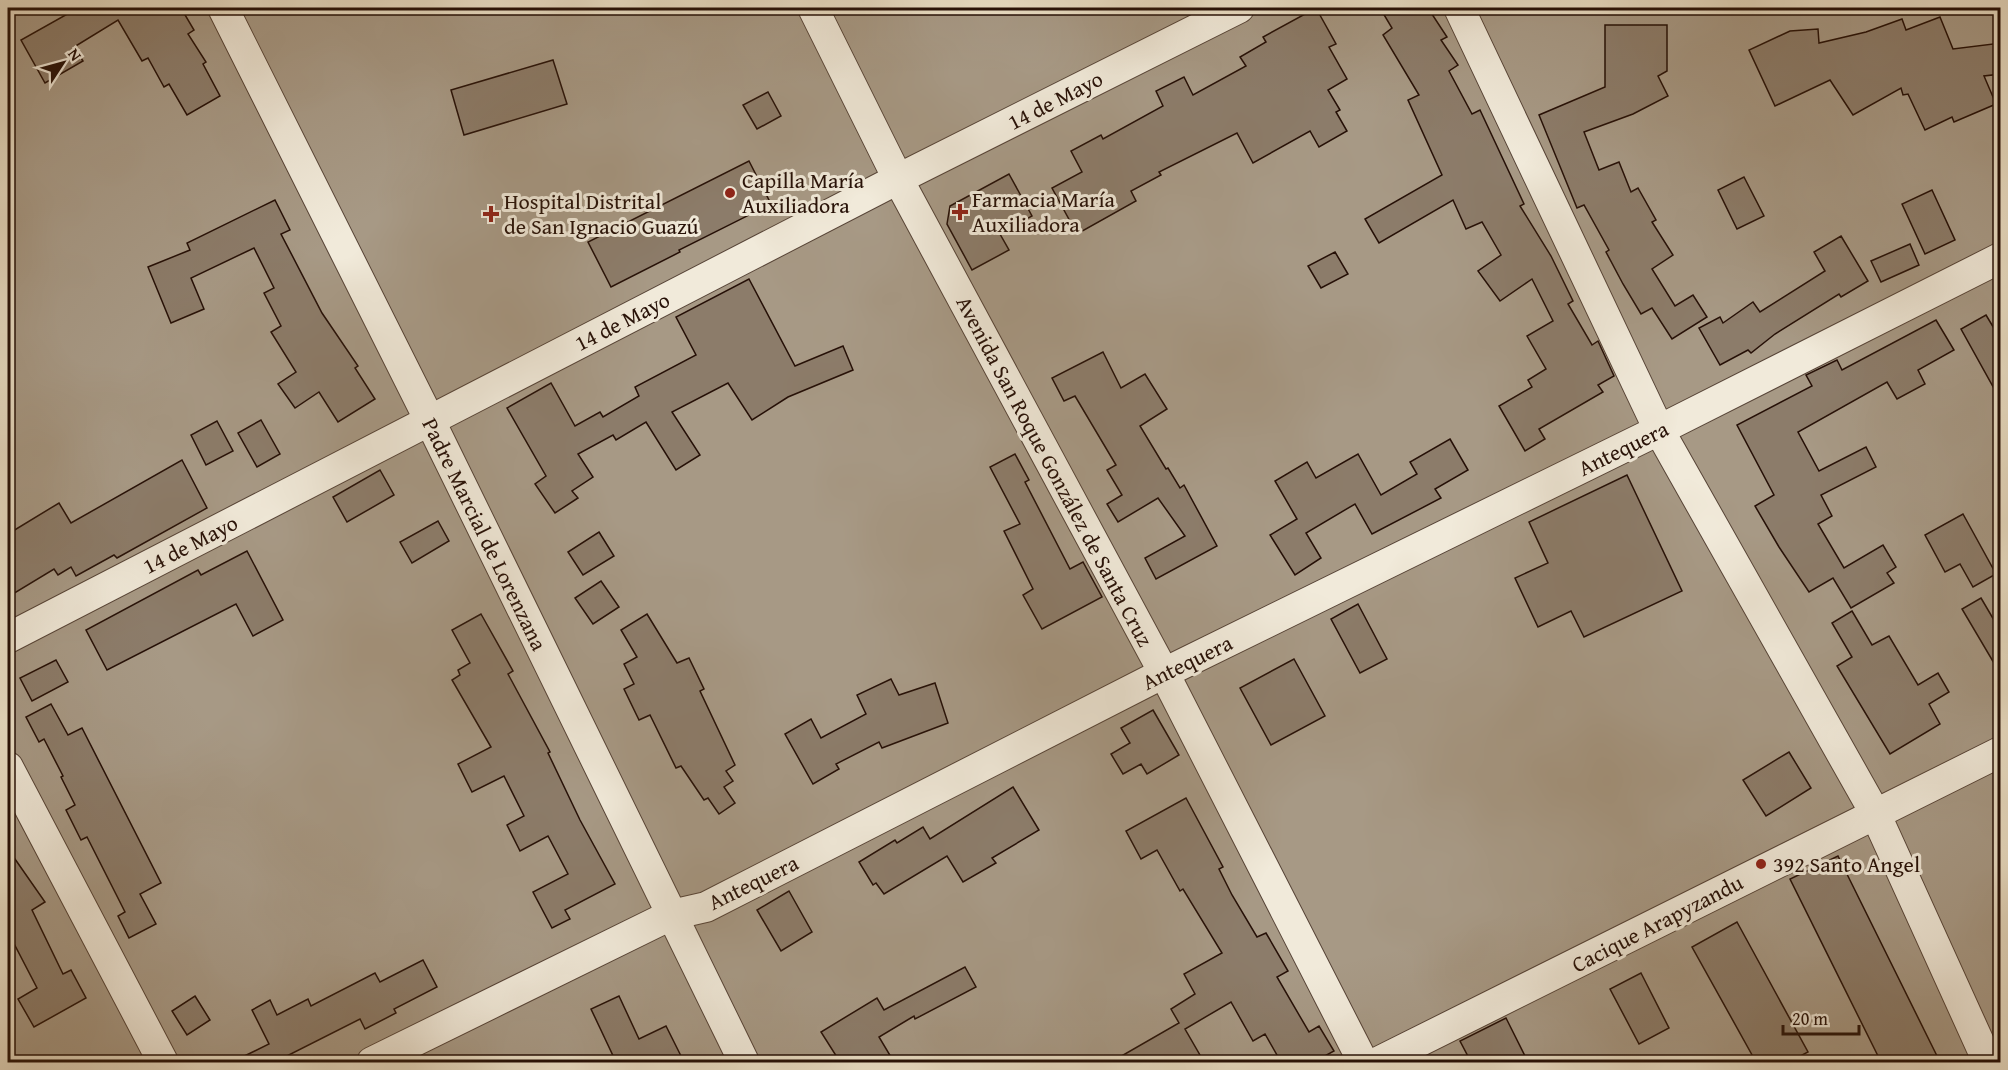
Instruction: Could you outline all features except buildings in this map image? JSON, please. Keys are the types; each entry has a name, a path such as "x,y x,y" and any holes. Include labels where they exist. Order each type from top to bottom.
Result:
{"street":[{"name":"Padre Marcial de Lorenzana","path":"223,8 430,421 744,1062"},
{"name":"Avenida San Roque González de Santa Cruz","path":"813,8 898,179 1164,673 1363,1062"},
{"name":"14 de Mayo","path":"8,638 898,179 1239,8"},
{"path":"1459,8 1659,430 1875,813 1988,1062"},
{"name":"Antequera","path":"372,1062 670,915 706,906 1164,673 1659,430 2001,258"},
{"name":"Cacique Arapyzandu","path":"1378,1062 2001,752"},
{"path":"8,766 163,1062"}],"shaded area":[{"path":"8,8 2000,8 2000,1062 8,1062"}],"place":[{"name":"Capilla María Auxiliadora","path":"730,193"},
{"name":"Farmacia María Auxiliadora","path":"960,212"},
{"name":"Hospital Distrital de San Ignacio Guazú","path":"491,214"},
{"name":"392 Santo Angel","path":"1761,864"}]}
